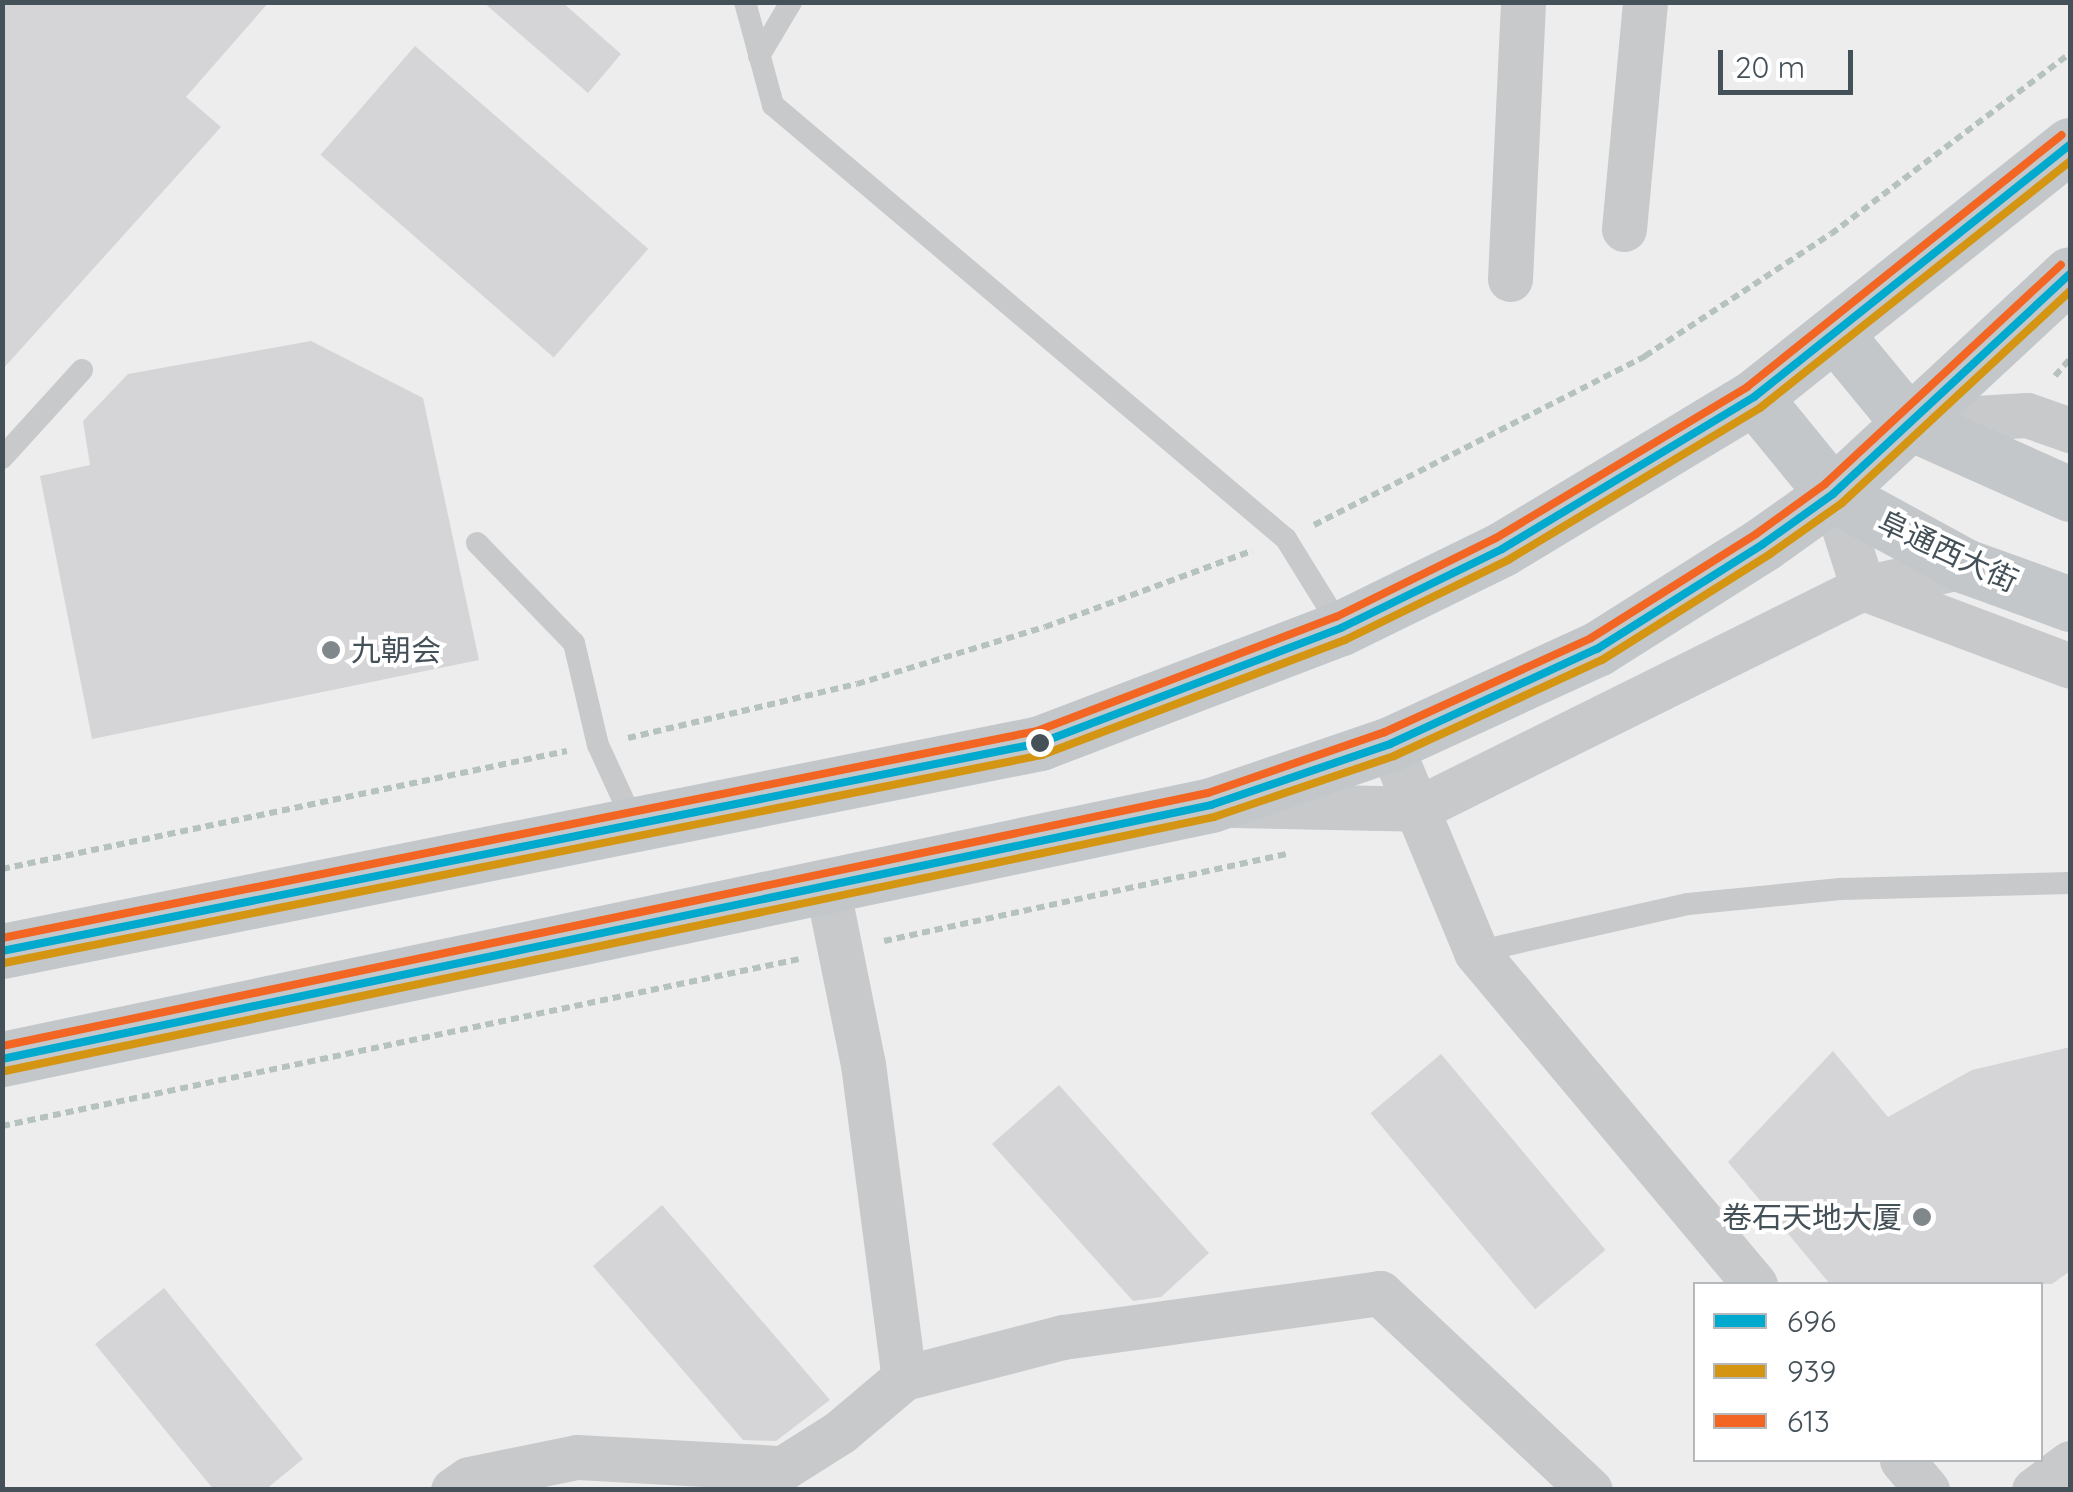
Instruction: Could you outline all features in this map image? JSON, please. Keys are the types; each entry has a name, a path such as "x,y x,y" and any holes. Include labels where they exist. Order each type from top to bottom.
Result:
{"main road":[{"path":"2,951 633,821 1040,743 1342,628 1502,549 1754,397 1837,336 2070,145"},
{"path":"2,1059 1210,805 1390,744 1597,649 1833,494 2070,274"},
{"path":"1837,336 1908,422 2070,494"},
{"name":"阜通西大街","path":"1754,397 1833,494 1964,566 2070,604"}],"street":[{"path":"1510,279 1523,2"},
{"path":"1624,229 1645,2"},
{"path":"1908,422 2027,415 2070,430"},
{"path":"1833,494 1862,588"},
{"path":"1210,805 1417,809 1862,588 1964,566"},
{"path":"1862,588 2070,666"},
{"path":"1390,744 1476,952 1753,1282"},
{"path":"826,886 863,1064 904,1378"},
{"path":"453,1490 470,1480 577,1456 783,1468 840,1432 904,1378 1062,1336 1380,1293 1590,1490"},
{"path":"1904,1462 1927,1490"},
{"path":"2034,1490 2070,1462"}],"lane":[{"path":"744,2 773,106 1286,539 1342,628"},
{"path":"759,56 791,2"},
{"path":"2,458 82,370"},
{"path":"477,543 574,643 598,745 633,821"},
{"path":"1476,952 1688,904 1840,889 2070,882"}],"path":[{"path":"2,869 598,745 876,678 1045,628 1286,539 1645,356 1830,234 2070,54"},
{"path":"2,1126 1308,850"}],"building":[{"path":"2,2 269,2 186,97 221,127 2,370"},
{"path":"483,2 562,2 621,54 588,93"},
{"path":"415,46 648,249 554,357 321,155"},
{"path":"311,341 423,398 479,660 92,739 40,476 90,465 83,421 128,374"},
{"name":"卷石天地大厦","path":"2070,1047 2070,1271 2052,1284 1828,1282 1728,1162 1833,1051 1888,1117 1972,1070"},
{"path":"1441,1054 1606,1250 1535,1309 1371,1113"},
{"path":"1059,1085 1209,1253 1161,1297 1133,1301 992,1144"},
{"path":"662,1205 830,1400 776,1441 743,1440 593,1266"},
{"path":"164,1288 303,1459 265,1490 214,1490 95,1344"}],"transit line":[{"name":"613","path":"2,938 1037,731 1336,617 1496,538 1747,387 2062,135"},
{"name":"696","path":"2,951 1040,743 1341,628 1502,549 1754,397 2070,145"},
{"name":"939","path":"4,963 1042,755 1345,640 1508,560 1760,408 2070,161"},
{"name":"613","path":"2,1046 1208,793 1385,732 1591,638 1756,534 1825,484 2061,265"},
{"name":"696","path":"2,1059 1211,805 1390,744 1597,649 1763,544 1833,494 2070,274"},
{"name":"939","path":"5,1071 1214,817 1394,756 1602,660 1770,554 1842,503 2070,291"}],"place":[{"name":"九朝会","path":"331,650"},
{"name":"卷石天地大厦","path":"1922,1217"}]}
